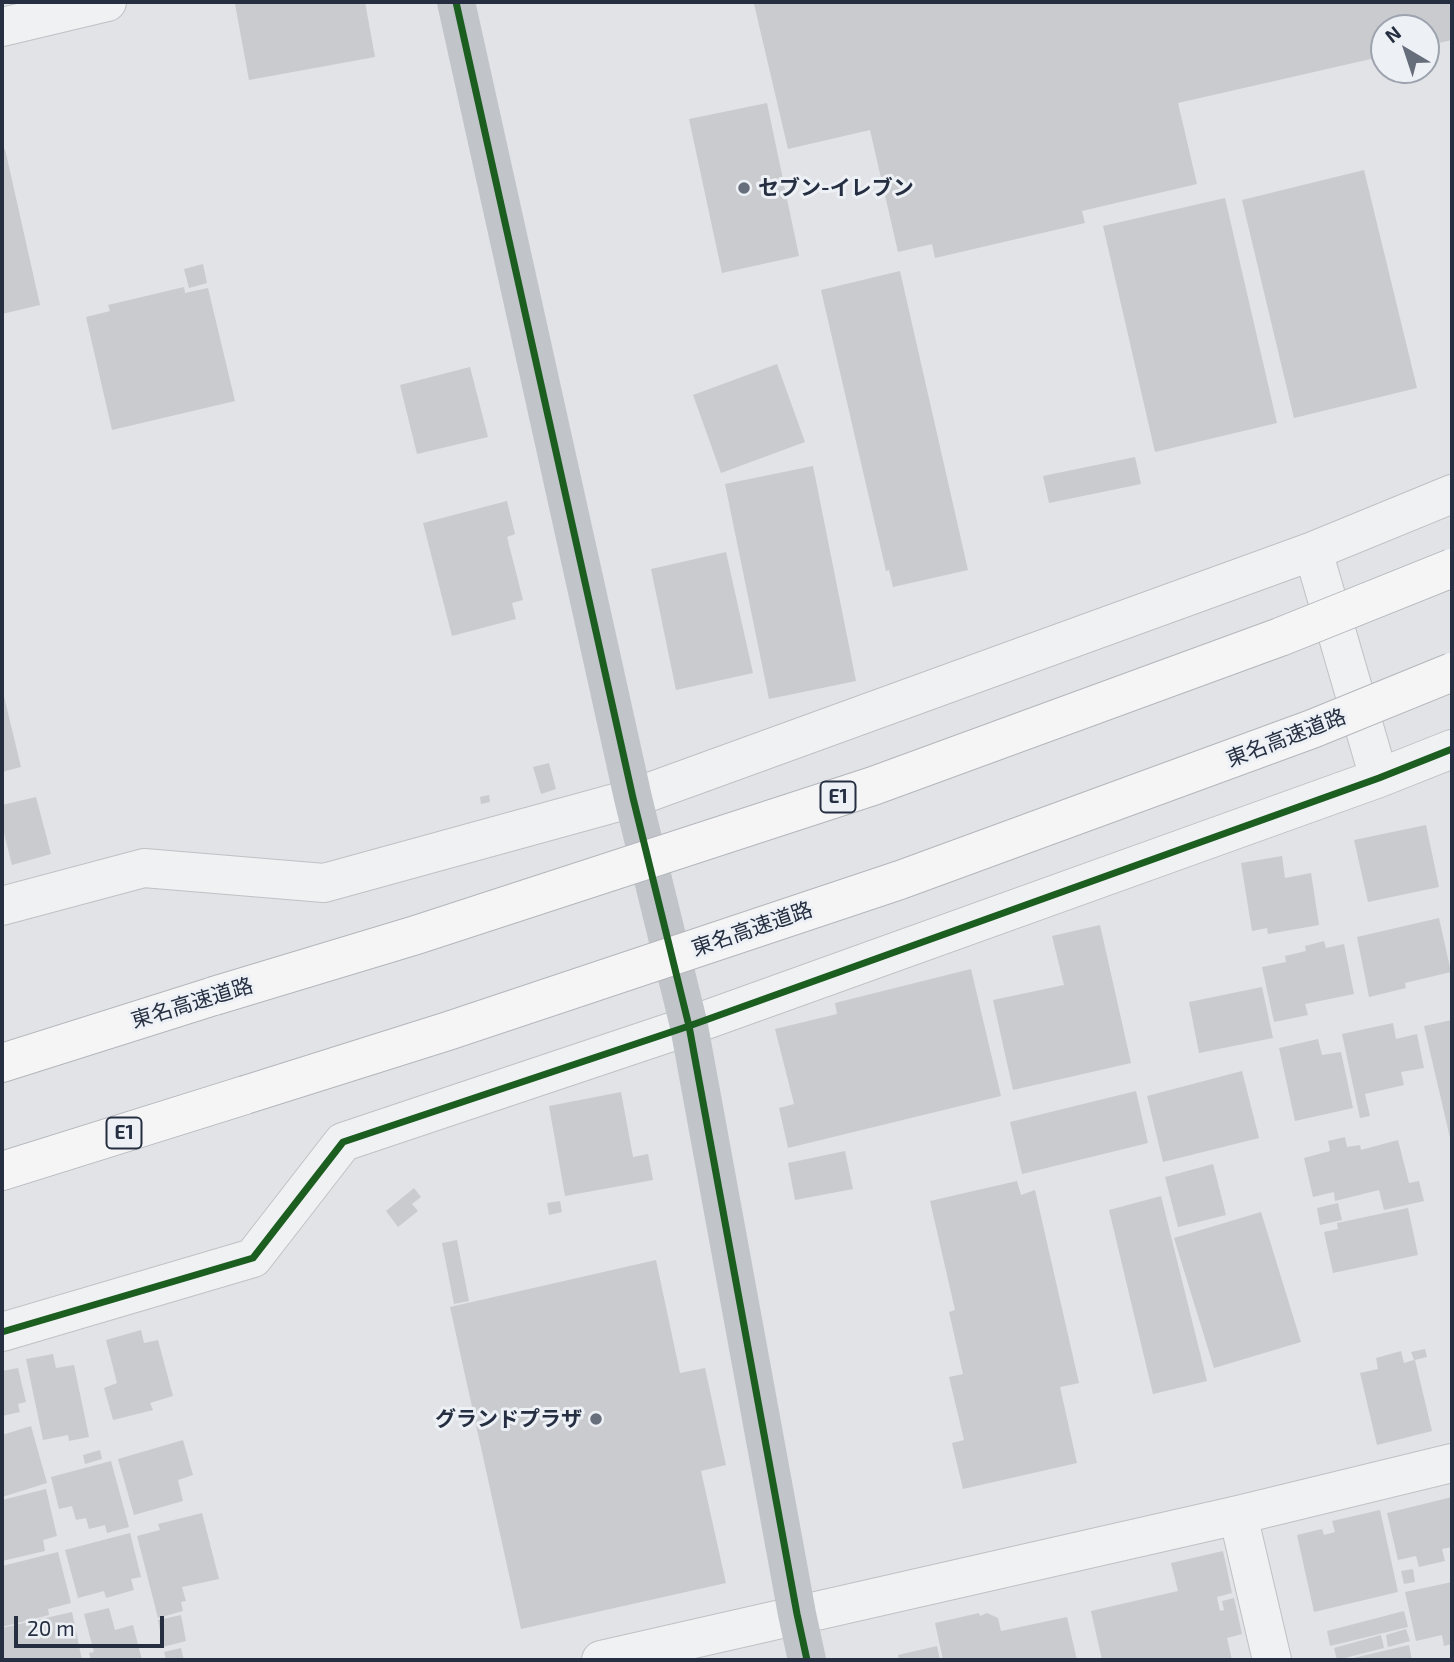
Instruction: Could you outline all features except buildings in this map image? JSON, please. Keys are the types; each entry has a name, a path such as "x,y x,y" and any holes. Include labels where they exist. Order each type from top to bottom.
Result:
{"highway":[{"name":"東名高速道路","path":"2,1063 416,935 873,786 1280,637 1452,568"},
{"name":"東名高速道路","path":"2,1171 448,1031 900,880 1311,729 1452,672"}],"street":[{"path":"2,26 107,2"},
{"path":"456,2 633,798 689,1026 807,1660"},
{"path":"2,906 144,868 324,883 633,798 1313,551 1452,495"},
{"path":"1313,551 1379,778"},
{"path":"2,1332 253,1258 343,1142 689,1026 1379,778 1452,749"},
{"path":"601,1660 1238,1515 1452,1463"},
{"path":"1238,1515 1272,1660"}],"cycle path":[{"path":"456,2 633,798 689,1026 807,1660"},
{"path":"2,1332 253,1258 343,1142 689,1026 1379,778 1452,749"}],"place":[{"name":"セブン-イレブン","path":"744,188"},
{"name":"グランドプラザ","path":"596,1419"}]}
